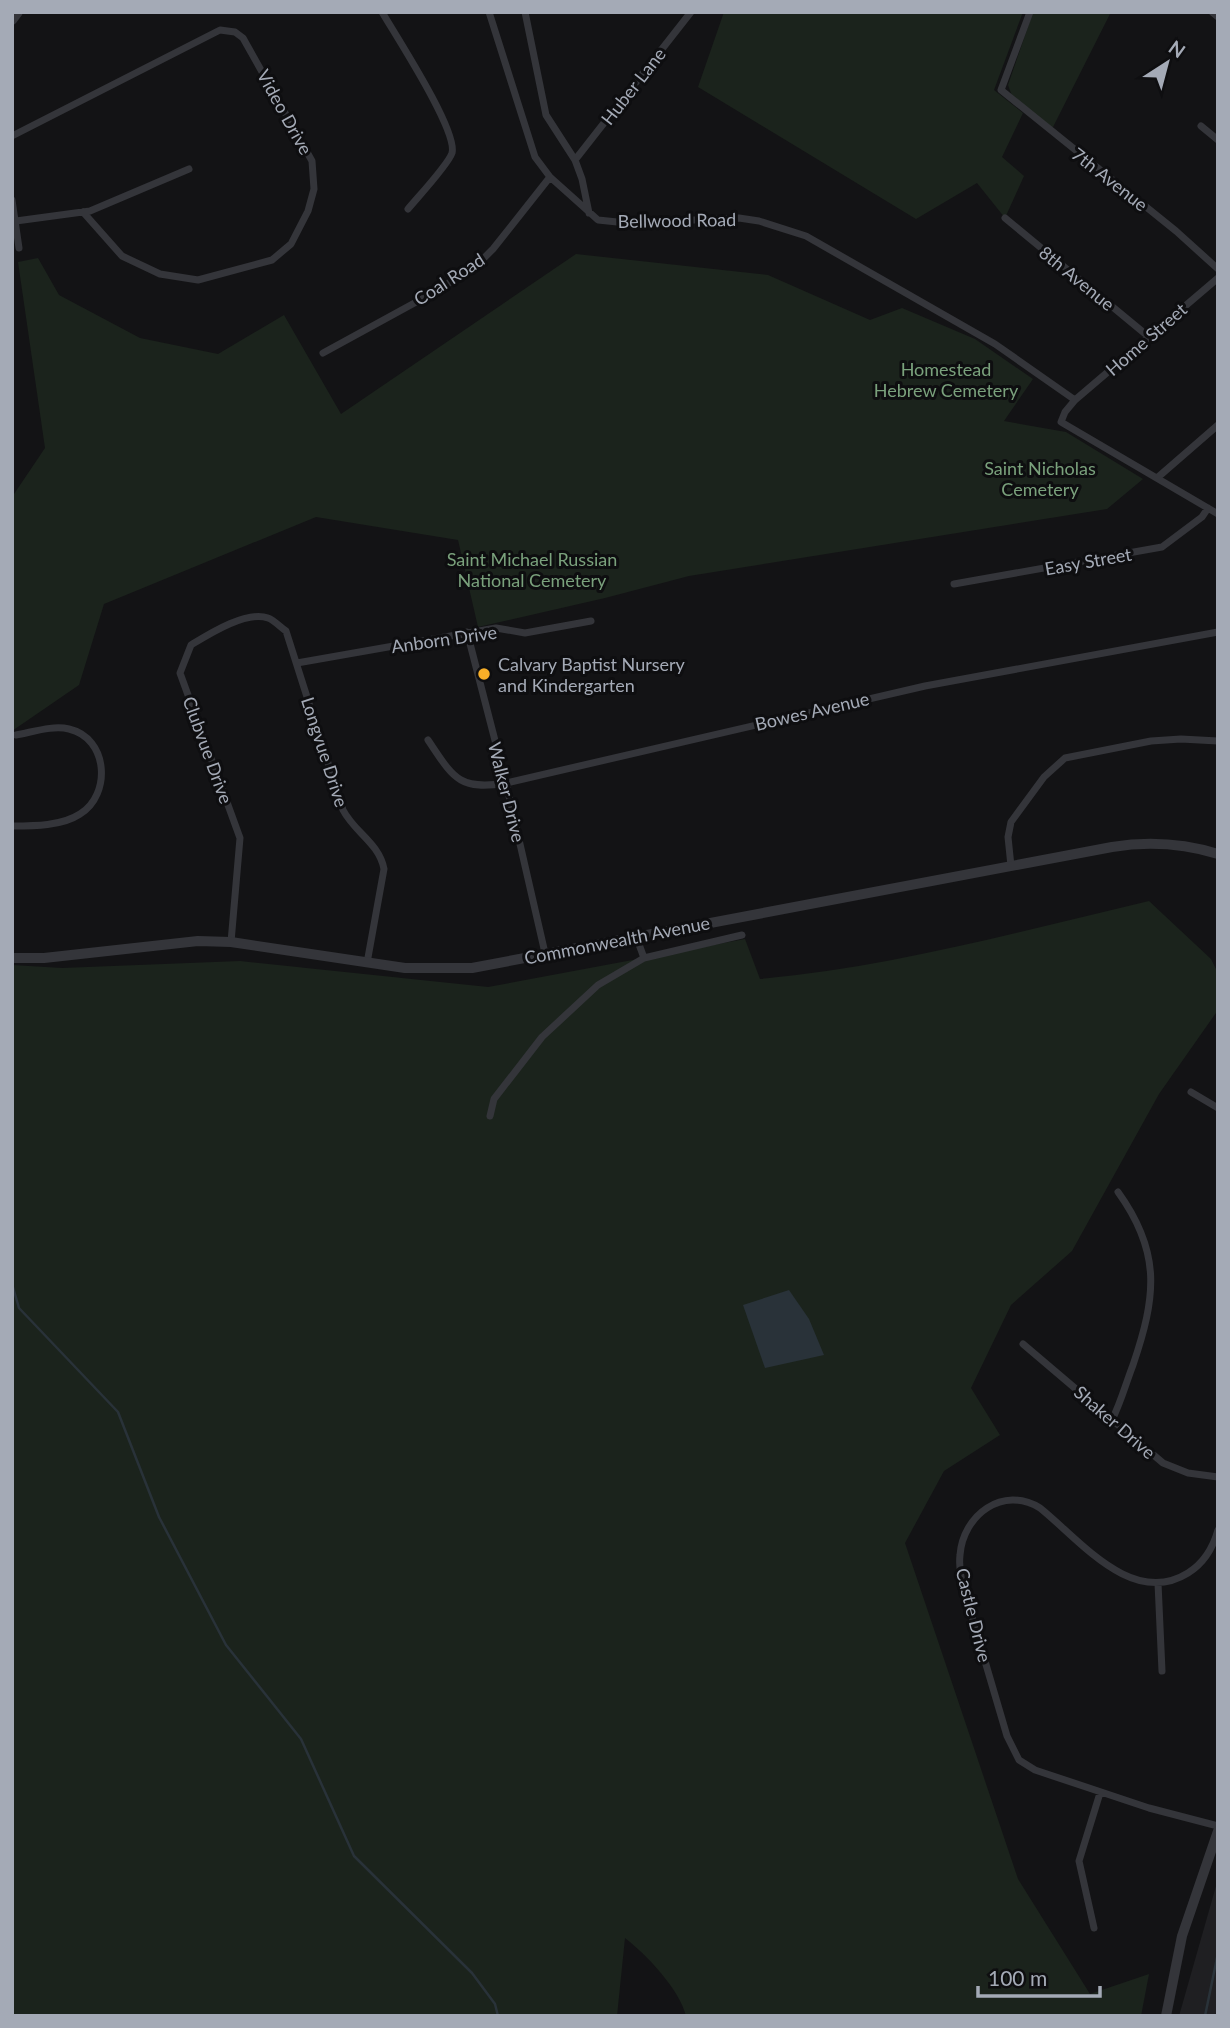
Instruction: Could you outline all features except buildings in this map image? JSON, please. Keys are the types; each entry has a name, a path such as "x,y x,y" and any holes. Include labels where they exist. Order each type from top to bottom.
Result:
{"street":[{"path":"12,20 18,12"},
{"path":"382,12 448,128 453,143 452,155 408,209"},
{"name":"Bellwood Road","path":"489,12 534,157 550,177 598,220 627,223 738,218 759,221 806,236 995,344 1075,400"},
{"path":"525,12 546,115 575,160 589,214"},
{"name":"Huber Lane","path":"575,160 691,12"},
{"name":"7th Avenue","path":"1030,12 1001,90 1176,231 1218,269"},
{"path":"1212,12 1218,17"},
{"name":"Video Drive","path":"12,136 220,30 235,32 243,38 312,161 314,189 308,211 292,244 272,260 198,280 160,274 122,256 83,212"},
{"path":"1201,126 1218,140"},
{"path":"16,222 90,211 189,169"},
{"name":"Coal Road","path":"323,353 440,289 480,262 494,249 550,177"},
{"path":"12,200 19,248"},
{"name":"8th Avenue","path":"1006,218 1149,337"},
{"name":"Home Street","path":"1075,400 1218,278"},
{"path":"1075,400 1061,422 1218,514"},
{"path":"1157,478 1218,425"},
{"name":"Easy Street","path":"954,584 1162,547 1202,517 1208,508"},
{"name":"Clubvue Drive","path":"232,942 240,838 180,673 191,645 241,620 258,616 270,619"},
{"name":"Longvue Drive","path":"270,619 286,631 343,810 350,824 375,846 382,857 384,869 367,963"},
{"name":"Anborn Drive","path":"297,663 467,632 496,628 525,633 591,621"},
{"name":"Walker Drive","path":"467,632 506,783 545,953"},
{"name":"Bowes Avenue","path":"428,740 449,773 480,787 912,689 1218,632"},
{"path":"12,826 67,821 79,815 95,799 102,774 102,764 90,741 71,729 58,727 16,735"},
{"path":"1011,866 1007,837 1011,822 1044,778 1065,758 1151,741 1218,741"},
{"name":"Commonwealth Avenue","path":"12,958 44,958 198,941 232,942 405,968 472,968 1146,843 1188,846 1218,853"},
{"path":"490,1116 494,1099 542,1037 598,985 644,958 741,935"},
{"path":"636,936 644,958"},
{"path":"1191,1092 1218,1108"},
{"path":"1112,1420 1145,1328 1152,1287 1150,1265 1142,1234 1118,1192"},
{"name":"Shaker Drive","path":"1023,1343 1170,1467 1188,1473 1218,1477"},
{"name":"Castle Drive","path":"1158,1583 1139,1581 1117,1572 1040,1508 1018,1499 1000,1501 984,1509 968,1529 961,1546 962,1583 1013,1753 1026,1766 1035,1770 1100,1793 1218,1828"},
{"path":"1163,1671 1158,1583 1182,1577 1197,1567 1213,1546 1218,1530"},
{"path":"1094,1928 1079,1861 1100,1793"},
{"path":"1166,2016 1182,1936 1218,1828"}],"shaded area":[{"path":"789,1290 809,1319 824,1355 765,1368 743,1305"},
{"path":"1218,1879 1218,2016 1179,2016"}],"green space":[{"path":"724,12 1023,12 994,90 1023,113 1002,157 1024,176 1005,218 977,183 916,219 698,87"},
{"path":"1033,12 1111,12 1052,129 1012,96 1008,85"},
{"path":"576,254 768,275 870,320 902,308 975,339 1033,379 1004,421 1066,432 1143,479 1107,509 689,576 478,627 458,540 316,517 104,604 79,685 12,731 12,497 45,448 18,262 38,258 59,295 140,338 218,354 284,315 341,414"},
{"path":"1149,901 1211,959 1218,973 1218,1010 1159,1094 1072,1251 1011,1305 971,1388 1000,1435 944,1471 905,1543 1018,1879 1090,1994 1149,1974 1141,2016 686,2016 677,1995 661,1973 625,1938 617,2016 12,2016 12,965 62,968 240,961 488,987 745,939 760,979 907,957"}],"waterway":[{"path":"12,1284 19,1308 118,1412 159,1517 226,1645 301,1739 354,1856 472,1973 495,2004 498,2016"},
{"path":"1205,2016 1218,1953"}],"place":[{"name":"Calvary Baptist Nursery and Kindergarten","path":"484,674"}],"park label":[{"name":"Homestead Hebrew Cemetery","path":"946,379"},
{"name":"Saint Nicholas Cemetery","path":"1040,478"},
{"name":"Saint Michael Russian National Cemetery","path":"532,569"}]}
